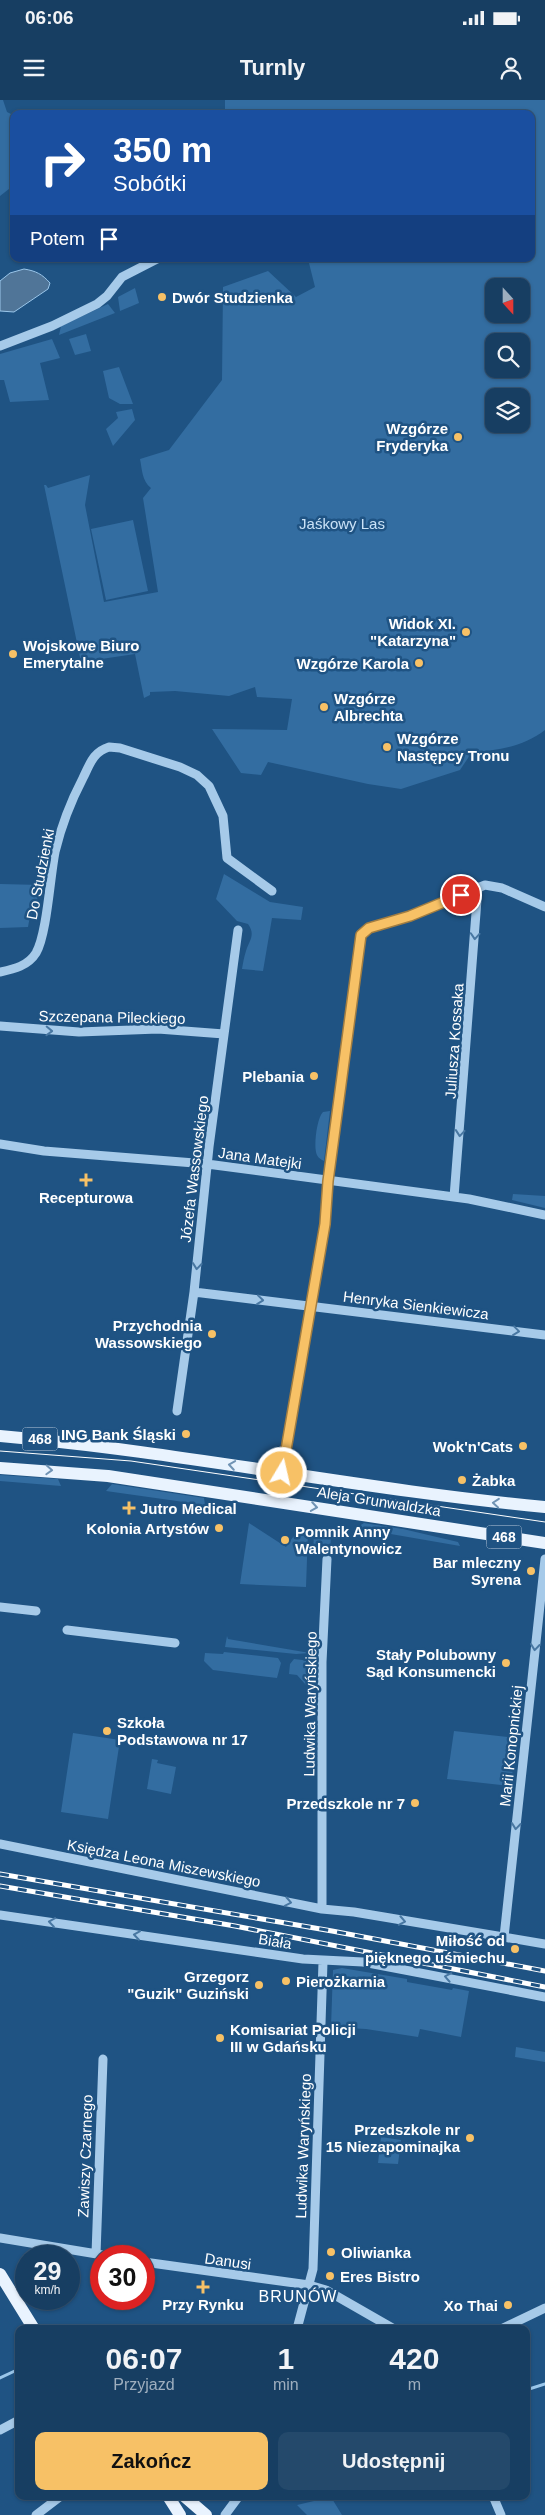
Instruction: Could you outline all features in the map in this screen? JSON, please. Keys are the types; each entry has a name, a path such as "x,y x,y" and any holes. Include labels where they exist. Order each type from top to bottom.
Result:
{"main road":[{"name":"Aleja Grunwaldzka","path":"0,1436 81,1443 450,1498 545,1508"},
{"name":"Aleja Grunwaldzka","path":"0,1468 108,1476 545,1543"},
{"path":"0,2274 32,2325"},
{"path":"171,2500 180,2515"},
{"path":"189,2500 206,2515"}],"street":[{"path":"0,346 52,326 97,304 107,296 122,277 150,262"},
{"name":"Do Studzienki","path":"0,972 23,966 36,954 60,833 78,788 95,755 109,747 120,748 147,756 197,775 209,786 220,806 227,858 272,891"},
{"path":"282,1473 325,1224 328,1181 361,935 369,928 410,916 478,888 492,885 545,907"},
{"name":"Juliusza Kossaka","path":"454,1198 469,1026 478,888"},
{"name":"Józefa Wassowskiego","path":"177,1411 194,1292 207,1164 238,930"},
{"name":"Szczepana Pileckiego","path":"0,1026 79,1032 158,1028 224,1034"},
{"name":"Jana Matejki","path":"0,1144 44,1151 207,1164 454,1198 545,1215"},
{"name":"Henryka Sienkiewicza","path":"194,1292 545,1335"},
{"name":"Ludwika Waryńskiego","path":"322,1909 322,1662 327,1559"},
{"name":"Marii Konopnickiej","path":"504,1937 545,1559"},
{"path":"0,1607 36,1611"},
{"path":"67,1630 175,1643"},
{"name":"Księdza Leona Miszewskiego","path":"0,1844 322,1909 354,1912 545,1944"},
{"name":"Biała","path":"0,1915 323,1962 363,1962 545,1997"},
{"name":"Ludwika Waryńskiego","path":"298,2325 313,2269 323,1962"},
{"name":"Zawiszy Czarnego","path":"96,2245 103,2059"},
{"path":"0,2238 90,2253"},
{"name":"Danusi","path":"155,2264 309,2285 326,2290 387,2325"},
{"path":"509,2325 545,2308"},
{"path":"0,2430 15,2422"},
{"path":"36,2515 56,2500"},
{"path":"225,2515 236,2500"},
{"path":"494,2500 500,2515"}],"green space":[{"path":"0,100 3,100 7,112 10,114 10,188 0,196"},
{"name":"Jaśkowy Las","path":"225,100 545,100 545,730 537,736 510,747 472,752 460,770 401,789 368,784 268,762 261,775 241,773 212,729 287,730 292,699 257,697 255,687 229,696 175,691 150,692 150,695 144,698 135,654 81,662 44,485 48,488 90,475 85,505 104,602 158,592 143,498 151,488 144,478 140,459 169,450 222,380 223,287 268,271 296,297 315,287 309,262 535,262 535,110 225,110"},
{"path":"135,288 139,303 120,311 118,297"},
{"path":"108,304 115,313 59,335 61,326"},
{"path":"86,334 91,351 75,355 69,339"},
{"path":"52,339 60,358 40,363 49,400 10,402 4,380 0,380 0,354"},
{"path":"119,367 133,404 120,404 109,398 103,371"},
{"path":"132,409 135,420 113,446 106,429 118,418 116,412"},
{"path":"133,520 148,591 106,600 91,529"},
{"path":"224,874 270,902 303,907 301,920 272,918 263,971 242,969 245,953 251,938 251,931 248,924 237,921 216,899"},
{"path":"0,884 41,885 28,927 0,928"},
{"path":"330,1111 324,1161 316,1154 316,1137 321,1115 323,1112"},
{"path":"513,1194 545,1196 545,1208 512,1200"},
{"path":"0,1475 58,1479 61,1486 0,1481"},
{"path":"112,1484 204,1498 205,1505 106,1491"},
{"path":"249,1523 286,1547 298,1530 308,1531 306,1587 240,1584"},
{"path":"364,1523 403,1529 458,1542 460,1546 356,1528"},
{"path":"314,1534 331,1536 330,1554 313,1552"},
{"path":"227,1636 228,1639 310,1653 296,1654 225,1647"},
{"path":"224,1652 278,1658 281,1663 277,1678 213,1670 204,1661 205,1653 223,1654"},
{"path":"294,1659 310,1661 312,1685 306,1685 297,1675 289,1674 290,1664"},
{"path":"454,1731 516,1738 511,1786 447,1779"},
{"path":"73,1733 120,1740 108,1819 61,1812"},
{"path":"152,1759 158,1760 157,1763 176,1767 171,1794 147,1789"},
{"path":"342,1968 407,1979 407,1982 469,1991 461,2037 420,2029 418,2037 366,2029 331,2027 333,1970"},
{"path":"516,2047 545,2052 545,2062 515,2057"},
{"path":"381,2137 401,2140 398,2164 378,2163"},
{"path":"318,2500 333,2500 342,2515 307,2515 297,2505"}],"shaded area":[{"path":"24,269 44,277 50,283 48,289 14,312 0,311 0,281 10,273"}],"waterway":[{"path":"0,2378 15,2371"},
{"path":"530,2389 545,2384"}],"tram line":[{"path":"0,1451 131,1461 545,1522"}],"railway":[{"path":"0,1874 332,1931 545,1971"},
{"path":"0,1886 235,1926 545,1987"}],"place":[{"name":"Dwór Studzienka","path":"162,297"},
{"name":"Wzgórze Fryderyka","path":"458,437"},
{"name":"Widok XI. \"Katarzyna\"","path":"466,632"},
{"name":"Wojskowe Biuro Emerytalne","path":"13,654"},
{"name":"Wzgórze Karola","path":"419,663"},
{"name":"Wzgórze Albrechta","path":"324,707"},
{"name":"Wzgórze Następcy Tronu","path":"387,747"},
{"name":"Plebania","path":"314,1076"},
{"name":"Recepturowa","path":"86,1180"},
{"name":"Przychodnia Wassowskiego","path":"212,1334"},
{"name":"ING Bank Śląski","path":"186,1434"},
{"name":"Wok'n'Cats","path":"523,1446"},
{"name":"Żabka","path":"462,1480"},
{"name":"Jutro Medical","path":"129,1508"},
{"name":"Kolonia Artystów","path":"219,1528"},
{"name":"Pomnik Anny Walentynowicz","path":"285,1540"},
{"name":"Bar mleczny Syrena","path":"531,1571"},
{"name":"Stały Polubowny Sąd Konsumencki","path":"506,1663"},
{"name":"Szkoła Podstawowa nr 17","path":"107,1731"},
{"name":"Przedszkole nr 7","path":"415,1803"},
{"name":"Miłość od pięknego uśmiechu","path":"515,1949"},
{"name":"Pierożkarnia","path":"286,1981"},
{"name":"Grzegorz \"Guzik\" Guziński","path":"259,1985"},
{"name":"Komisariat Policji III w Gdańsku","path":"220,2038"},
{"name":"Przedszkole nr 15 Niezapominajka","path":"470,2138"},
{"name":"Oliwianka","path":"331,2252"},
{"name":"Eres Bistro","path":"330,2276"},
{"name":"Przy Rynku","path":"203,2287"},
{"name":"Xo Thai","path":"508,2305"}],"district":[{"name":"BRUNÓW","path":"298,2296"}],"route":[{"path":"282,1473 325,1224 328,1181 361,935 369,928 410,916 461,895"}]}
